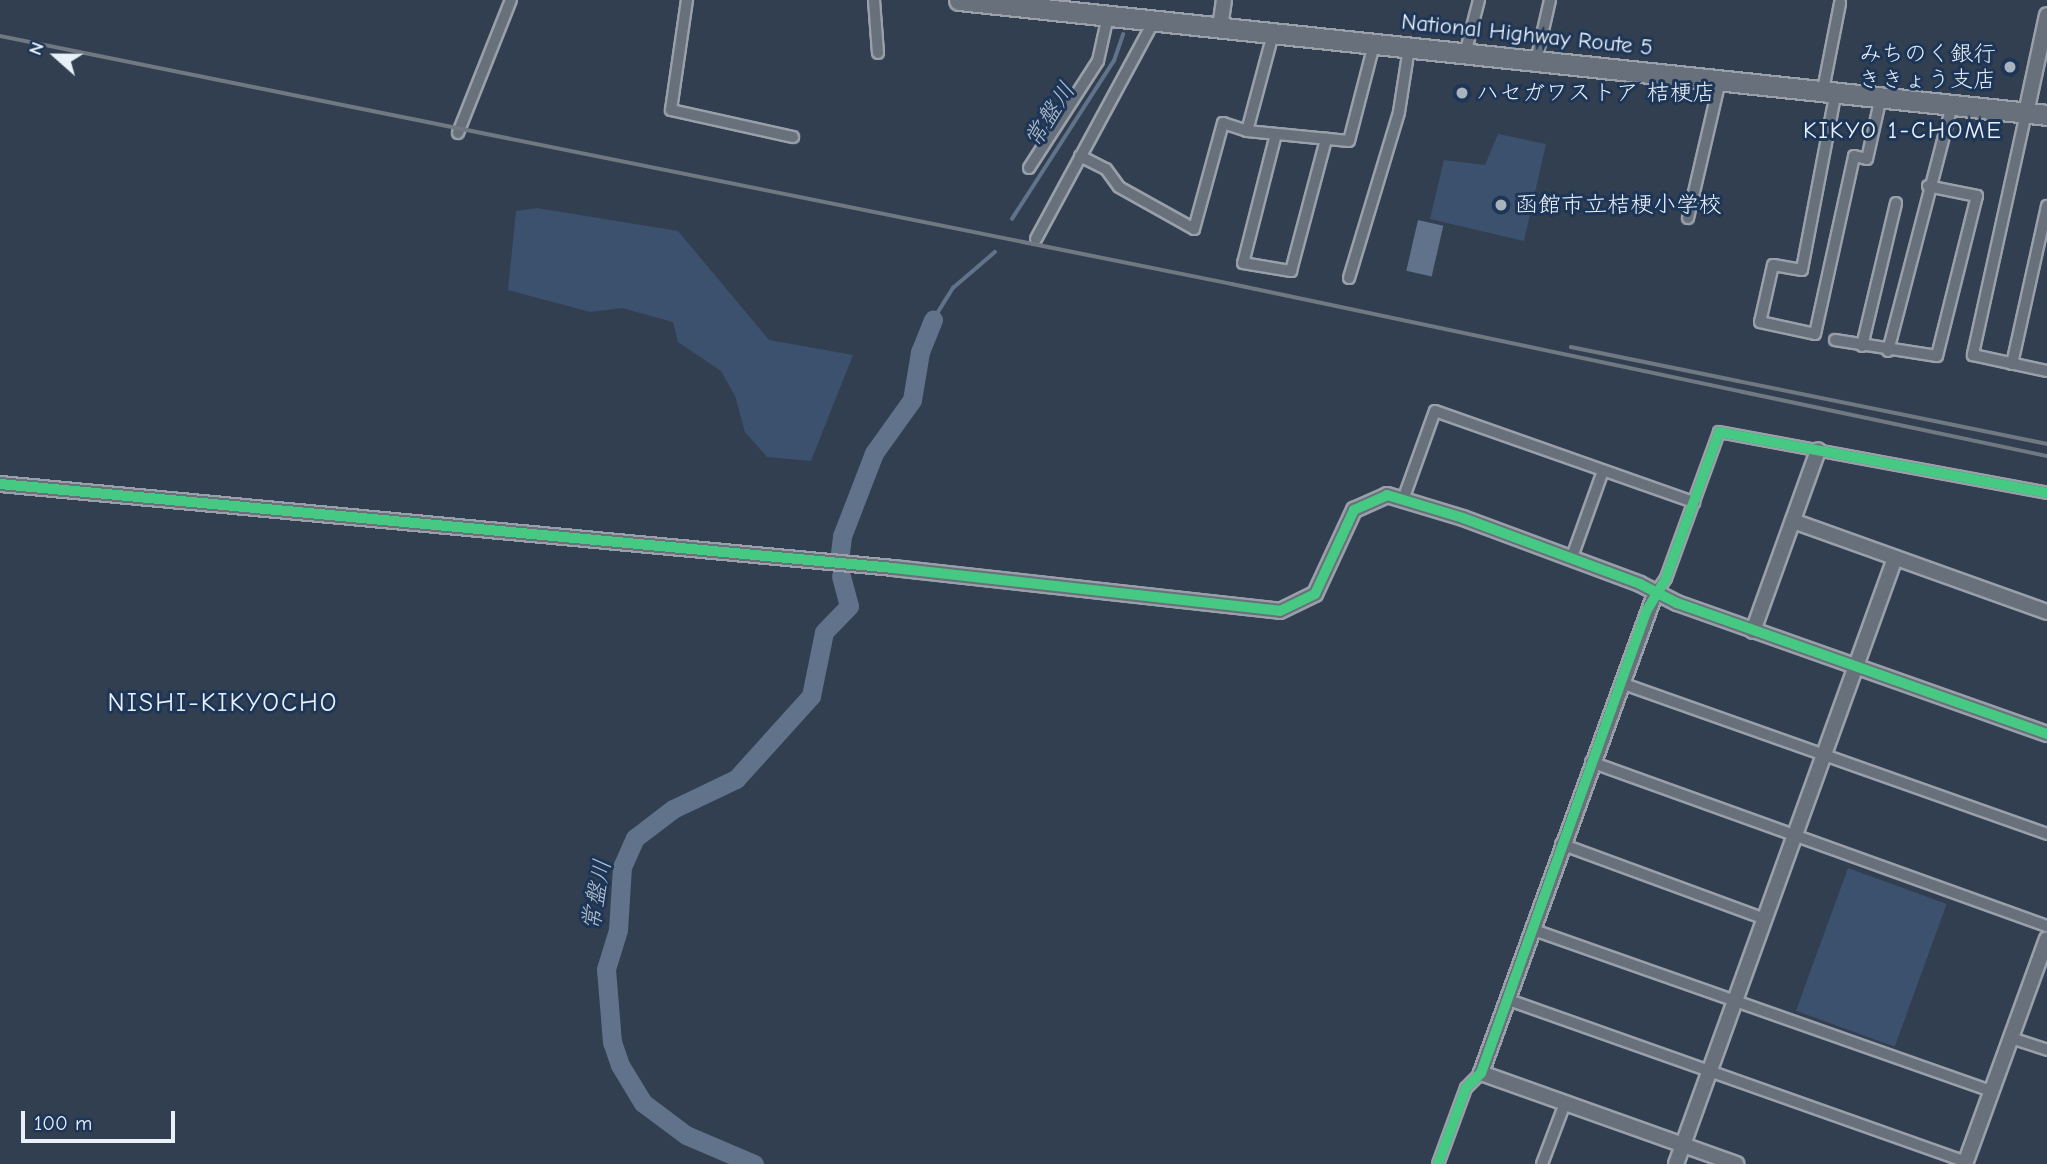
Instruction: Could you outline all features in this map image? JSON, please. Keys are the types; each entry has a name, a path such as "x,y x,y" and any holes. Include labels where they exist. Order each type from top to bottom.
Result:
{"highway":[{"name":"National Highway Route 5","path":"959,0 2047,115"}],"street":[{"path":"458,133 511,0"},
{"path":"687,0 671,110 793,137"},
{"path":"874,0 878,53"},
{"path":"1220,28 1224,0"},
{"path":"1465,54 1479,0"},
{"path":"1536,61 1549,0"},
{"path":"1840,3 1830,90 1802,270 1773,265 1760,322 1815,334 1854,156 1867,159 1881,97"},
{"path":"2047,15 1973,355 2047,371"},
{"path":"1029,168 1098,61 1108,16"},
{"path":"1036,239 1154,21"},
{"path":"1247,131 1273,34"},
{"path":"1080,156 1105,169 1119,187 1194,229 1223,123 1247,131 1349,141 1374,44"},
{"path":"1349,278 1399,112 1409,48"},
{"path":"1688,218 1720,79"},
{"path":"1888,351 1928,186 1952,105"},
{"path":"1276,134 1243,263 1291,271 1326,139"},
{"path":"1835,340 1888,351 1937,356 1977,195 1928,186"},
{"path":"1862,346 1896,203"},
{"path":"2012,364 2047,206"},
{"path":"1404,497 1435,411 1694,502"},
{"path":"1438,1164 1465,1088 1481,1073 1591,762 1655,594 1666,578 1719,432 2047,493"},
{"path":"1754,631 1818,450"},
{"path":"1572,557 1603,471"},
{"path":"0,484 893,568 1280,611 1315,594 1354,510 1387,495 1404,497 1572,557 1655,594 1754,631 2047,734"},
{"path":"1793,521 2047,612"},
{"path":"1676,1164 1895,558"},
{"path":"1621,682 2047,834"},
{"path":"1591,762 2047,926"},
{"path":"1561,845 1765,919"},
{"path":"1531,929 1991,1091"},
{"path":"1506,999 1965,1163 2047,939"},
{"path":"2011,1038 2047,1050"},
{"path":"1481,1073 1736,1164"},
{"path":"1542,1164 1565,1103"}],"shaded area":[{"path":"1498,134 1546,144 1524,241 1430,219 1444,160 1485,165"},
{"path":"537,208 678,231 769,340 853,355 811,461 767,457 745,432 735,396 721,371 678,342 673,322 622,308 590,312 508,290 516,211"},
{"path":"1418,220 1443,226 1432,277 1406,271"},
{"path":"1848,868 1947,904 1895,1047 1796,1011"}],"waterway":[{"name":"常盤川","path":"1012,219 1114,61 1123,35"},
{"name":"常盤川","path":"933,320 953,288 995,252"},
{"name":"常盤川","path":"840,553 842,536 874,453 912,400 920,352 933,320"},
{"name":"常盤川","path":"754,1164 686,1135 643,1103 620,1065 612,1042 606,969 618,930 622,867 635,838 673,809 736,779 811,696 824,632 849,606 841,576"}],"railway":[{"path":"0,36 1232,284 2047,456"},
{"path":"1571,347 2047,444"}],"cycle path":[{"path":"1438,1164 1466,1088 1481,1073 1647,610 1666,578 1719,432 2047,493"},
{"path":"0,484 893,568 1280,611 1315,594 1354,510 1387,495 1463,518 1640,584 1677,603 2047,734"}],"place":[{"name":"みちのく銀行 ききょう支店","path":"2010,67"},
{"name":"ハセガワストア 桔梗店","path":"1462,93"},
{"name":"函館市立桔梗小学校","path":"1501,205"}],"district":[{"name":"KIKYO 1-CHOME","path":"1903,131"},
{"name":"NISHI-KIKYOCHO","path":"223,704"}]}
